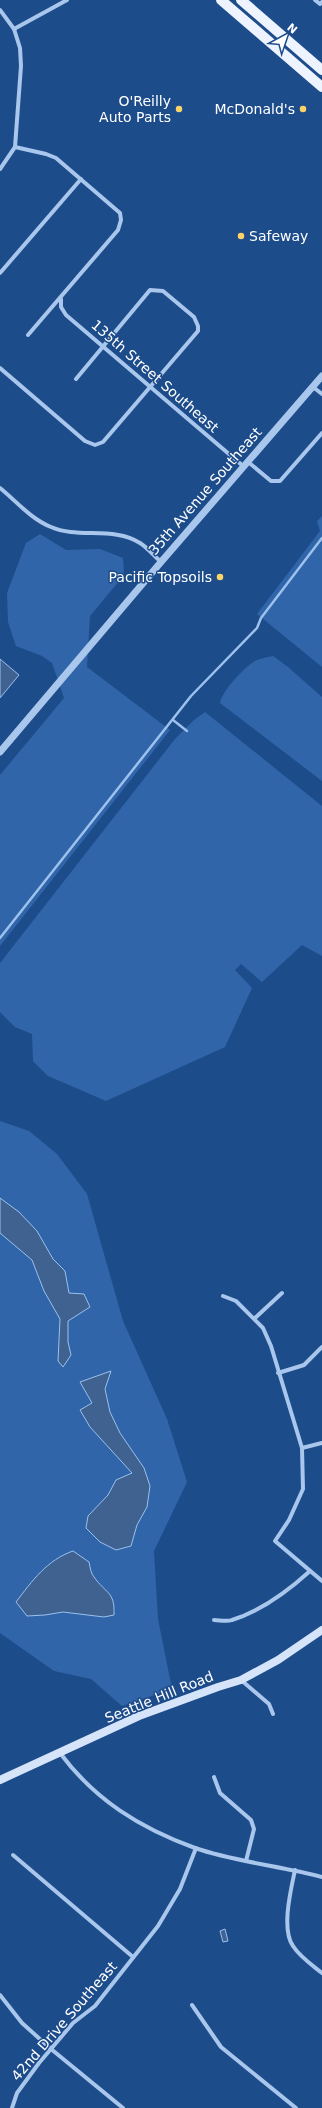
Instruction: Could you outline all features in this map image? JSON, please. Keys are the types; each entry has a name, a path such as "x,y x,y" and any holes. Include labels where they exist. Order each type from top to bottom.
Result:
{"main road":[{"path":"221,0 322,87"},
{"path":"241,0 322,70"},
{"path":"245,20 255,21 290,50 300,50"},
{"path":"286,56 301,60 322,78"},
{"name":"Seattle Hill Road","path":"0,1780 139,1716 241,1680 278,1660 322,1630"}],"street":[{"path":"14,29 67,0"},
{"path":"315,0 320,4 322,2"},
{"path":"0,10 14,29 20,48 22,66 15,146 0,169"},
{"path":"15,146 56,158 120,213 121,220 118,230 61,299 28,335"},
{"path":"0,273 81,180"},
{"path":"0,368 85,441 95,445 104,442 198,331 197,322 188,312 163,291 150,290 76,379"},
{"name":"135th Street Southeast","path":"61,299 61,307 66,315 104,345 150,387 245,463 271,481 280,481 322,433"},
{"name":"35th Avenue Southeast","path":"0,752 245,463 322,376"},
{"path":"313,387 322,394"},
{"path":"0,488 35,518 51,527 68,532 105,533 125,537 140,543 161,562"},
{"path":"254,1318 282,1292"},
{"path":"223,1296 236,1301 254,1318 271,1346 302,1448 304,1489 289,1520 275,1541 322,1581"},
{"path":"278,1373 304,1364 322,1347"},
{"path":"302,1448 322,1443"},
{"path":"214,1620 231,1621 262,1606 289,1590 310,1571"},
{"path":"241,1680 269,1704 272,1714"},
{"path":"60,1753 73,1770 131,1819 196,1848 246,1861 295,1870 322,1877"},
{"path":"214,1777 220,1793 251,1820 254,1829 246,1861"},
{"name":"42nd Drive Southeast","path":"12,2108 17,2093 51,2049 73,2023 95,2006 158,1926 180,1889 196,1848"},
{"path":"13,1856 133,1957"},
{"path":"295,1870 290,1894 287,1922 292,1945 322,1973"},
{"path":"0,1994 22,2023 51,2049 124,2108"},
{"path":"192,2004 221,2047 296,2108"}],"shaded area":[{"path":"322,516 322,667 257,614 320,531 317,521"},
{"path":"40,534 66,550 100,549 123,558 124,575 90,616 87,667 170,730 0,946 0,775 64,698 52,663 42,656 16,646 8,622 7,593 26,543"},
{"path":"273,656 322,697 322,781 220,703 230,685 247,667 257,660"},
{"path":"0,659 19,675 0,698"},
{"path":"205,712 322,806 322,956 302,945 262,982 241,964 235,970 252,988 225,1047 106,1101 48,1076 33,1061 32,1034 15,1027 0,1012 0,963 175,739 194,720"},
{"path":"0,1121 29,1131 57,1154 87,1194 123,1321 167,1419 187,1482 154,1551 158,1619 172,1689 122,1706 91,1679 54,1671 0,1633"},
{"path":"0,1198 19,1212 37,1231 53,1259 65,1271 69,1293 84,1294 90,1307 68,1321 68,1342 71,1355 63,1367 58,1361 60,1319 44,1291 32,1260 0,1233"},
{"path":"111,1371 105,1389 110,1412 120,1433 144,1468 150,1486 147,1507 137,1525 131,1546 116,1550 100,1542 86,1528 88,1516 108,1495 116,1480 132,1473 90,1427 80,1410 92,1403 80,1382"},
{"path":"73,1551 89,1562 93,1576 109,1593 113,1601 114,1615 104,1617 63,1612 27,1616 16,1602 41,1572 55,1560"},
{"path":"225,1929 228,1941 223,1942 220,1931"}],"waterway":[{"path":"0,938 191,696 257,628 261,618 322,538"},
{"path":"173,720 187,731"}],"place":[{"name":"O'Reilly Auto Parts","path":"179,109"},
{"name":"McDonald's","path":"303,109"},
{"name":"Safeway","path":"241,236"},
{"name":"Pacific Topsoils","path":"220,577"}]}
